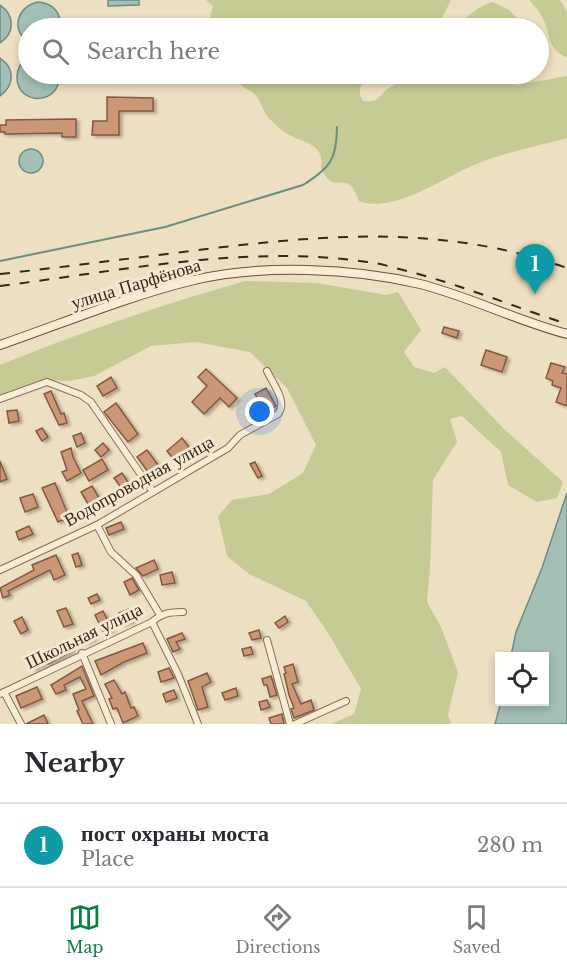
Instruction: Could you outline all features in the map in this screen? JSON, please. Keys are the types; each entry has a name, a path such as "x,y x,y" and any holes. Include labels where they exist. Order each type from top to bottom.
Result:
{"main road":[{"name":"улица Парфёнова","path":"0,345 166,288 225,275 301,270 392,278 442,290 567,334"}],"street":[{"name":"Водопроводная улица","path":"0,570 97,525 228,448 240,435 278,414 283,402 267,371"},
{"path":"0,399 47,382 81,395 91,402 111,435 153,492"},
{"path":"97,525 111,552 136,576 160,615"},
{"name":"Школьная улица","path":"2,693 152,622 160,615 183,612"},
{"path":"152,622 178,674 198,724"},
{"path":"267,640 290,724"},
{"path":"82,654 111,724"},
{"path":"2,693 21,724"},
{"path":"294,724 346,701"}],"green space":[{"path":"206,0 451,0 442,18 210,18 213,6"},
{"path":"529,0 560,0 567,12 567,57 561,55 553,47 549,36 549,18 543,18"},
{"path":"493,2 509,10 517,18 466,18"},
{"path":"567,76 567,138 490,159 420,192 388,203 373,204 359,201 353,188 348,184 329,180 321,168 320,154 317,149 287,134 266,115 254,94 240,84 362,84 360,89 361,97 363,101 369,101 377,99 396,84 549,84 549,79"},
{"path":"245,281 317,283 386,295 398,292 421,330 404,352 414,367 434,373 445,367 504,429 563,482 557,498 537,502 508,485 501,452 462,416 450,419 457,442 433,480 427,602 441,627 458,672 448,715 451,724 331,724 354,714 361,689 328,633 306,601 249,574 227,556 218,516 232,500 269,494 303,473 316,445 287,388 250,352 196,342 151,346 94,376 69,381 45,380 0,397 0,365 121,320"}],"water":[{"path":"108,0 139,0 139,5 108,6"},
{"path":"38,2 48,4 60,18 19,18 25,8"},
{"path":"0,5 11,19 11,29 0,43"},
{"path":"0,58 11,72 11,82 0,96"},
{"path":"18,84 58,84 54,92 39,98 24,94"},
{"path":"31,149 40,152 43,161 40,170 31,173 22,170 19,161 22,152"},
{"path":"567,493 567,724 495,724 500,706 549,706 549,652 512,652 516,632 542,568"}],"building":[{"path":"107,97 153,98 153,111 119,111 119,135 92,135 93,121 107,121"},
{"path":"76,119 76,137 62,137 62,133 5,134 5,132 0,132 0,125 6,125 6,120"},
{"path":"444,327 459,331 457,338 442,333"},
{"path":"486,350 507,357 502,372 481,365"},
{"path":"551,363 565,367 562,373 567,374 567,406 556,402 561,388 552,385 553,381 546,378"},
{"path":"206,369 237,398 229,407 220,398 204,414 192,402 207,386 198,377"},
{"path":"111,377 117,388 103,396 97,386"},
{"path":"266,388 276,406 265,412 255,394"},
{"path":"51,391 67,423 59,425 44,394"},
{"path":"116,403 138,434 128,442 104,412"},
{"path":"17,410 19,421 9,423 7,411"},
{"path":"42,428 48,437 42,441 36,431"},
{"path":"81,433 85,443 77,447 73,436"},
{"path":"182,438 191,450 176,462 167,451"},
{"path":"103,443 109,450 101,457 95,450"},
{"path":"71,448 81,473 67,481 62,472 67,470 61,452"},
{"path":"147,450 158,465 148,472 137,457"},
{"path":"102,459 108,470 89,481 83,470"},
{"path":"0,461 7,479 0,482"},
{"path":"255,462 262,476 258,478 250,464"},
{"path":"122,473 130,485 123,490 114,478"},
{"path":"55,483 69,517 58,522 42,488"},
{"path":"92,486 102,503 91,509 81,492"},
{"path":"33,494 38,507 25,512 20,498"},
{"path":"121,522 124,529 109,535 106,528"},
{"path":"29,526 33,534 19,540 16,532"},
{"path":"78,553 82,565 76,567 72,555"},
{"path":"56,555 65,575 54,580 50,570 8,591 10,595 3,598 0,588 34,570 32,565"},
{"path":"154,560 158,569 143,576 136,568"},
{"path":"172,572 175,583 162,585 160,575"},
{"path":"132,578 139,590 130,595 124,582"},
{"path":"97,594 100,600 91,604 88,598"},
{"path":"66,608 73,624 64,627 57,611"},
{"path":"129,609 133,620 123,624 119,613"},
{"path":"103,611 112,629 104,633 95,615"},
{"path":"285,616 288,622 279,628 275,623"},
{"path":"22,617 28,630 21,634 14,621"},
{"path":"91,630 94,639 83,642 80,634"},
{"path":"259,630 261,638 252,640 249,633"},
{"path":"182,633 185,639 176,642 180,649 173,652 167,639"},
{"path":"67,640 72,651 33,669 28,658"},
{"path":"143,643 147,653 124,662 101,675 95,661"},
{"path":"251,647 253,654 244,656 242,649"},
{"path":"293,664 298,682 292,684 301,704 311,700 314,710 294,718 291,709 294,708 284,674 286,673 284,667"},
{"path":"82,666 94,696 82,701 93,724 83,724 77,711 79,710 73,694 86,689 80,677 64,685 66,690 56,694 51,685"},
{"path":"169,668 174,678 161,682 158,672"},
{"path":"207,673 211,682 202,687 208,707 198,710 188,681"},
{"path":"271,676 277,695 270,697 267,685 264,685 262,679"},
{"path":"114,680 122,694 125,692 131,708 134,707 138,716 123,723 117,708 113,709 109,699 112,698 105,684"},
{"path":"37,687 42,699 21,708 16,696"},
{"path":"236,688 238,696 225,700 222,693"},
{"path":"174,690 177,698 166,702 163,694"},
{"path":"267,700 270,707 261,710 259,702"},
{"path":"282,714 284,724 271,724 269,718"},
{"path":"44,715 48,724 26,724"}],"waterway":[{"path":"0,261 165,227 303,185 326,168 330,162 337,138 337,127"}],"railway":[{"path":"0,274 238,245 333,237 426,239 473,244 520,254 567,268"},
{"path":"0,286 184,262 276,256 322,257 376,263 424,276 567,324"}],"place":[{"name":"пост охраны моста","path":"535,294"}]}
